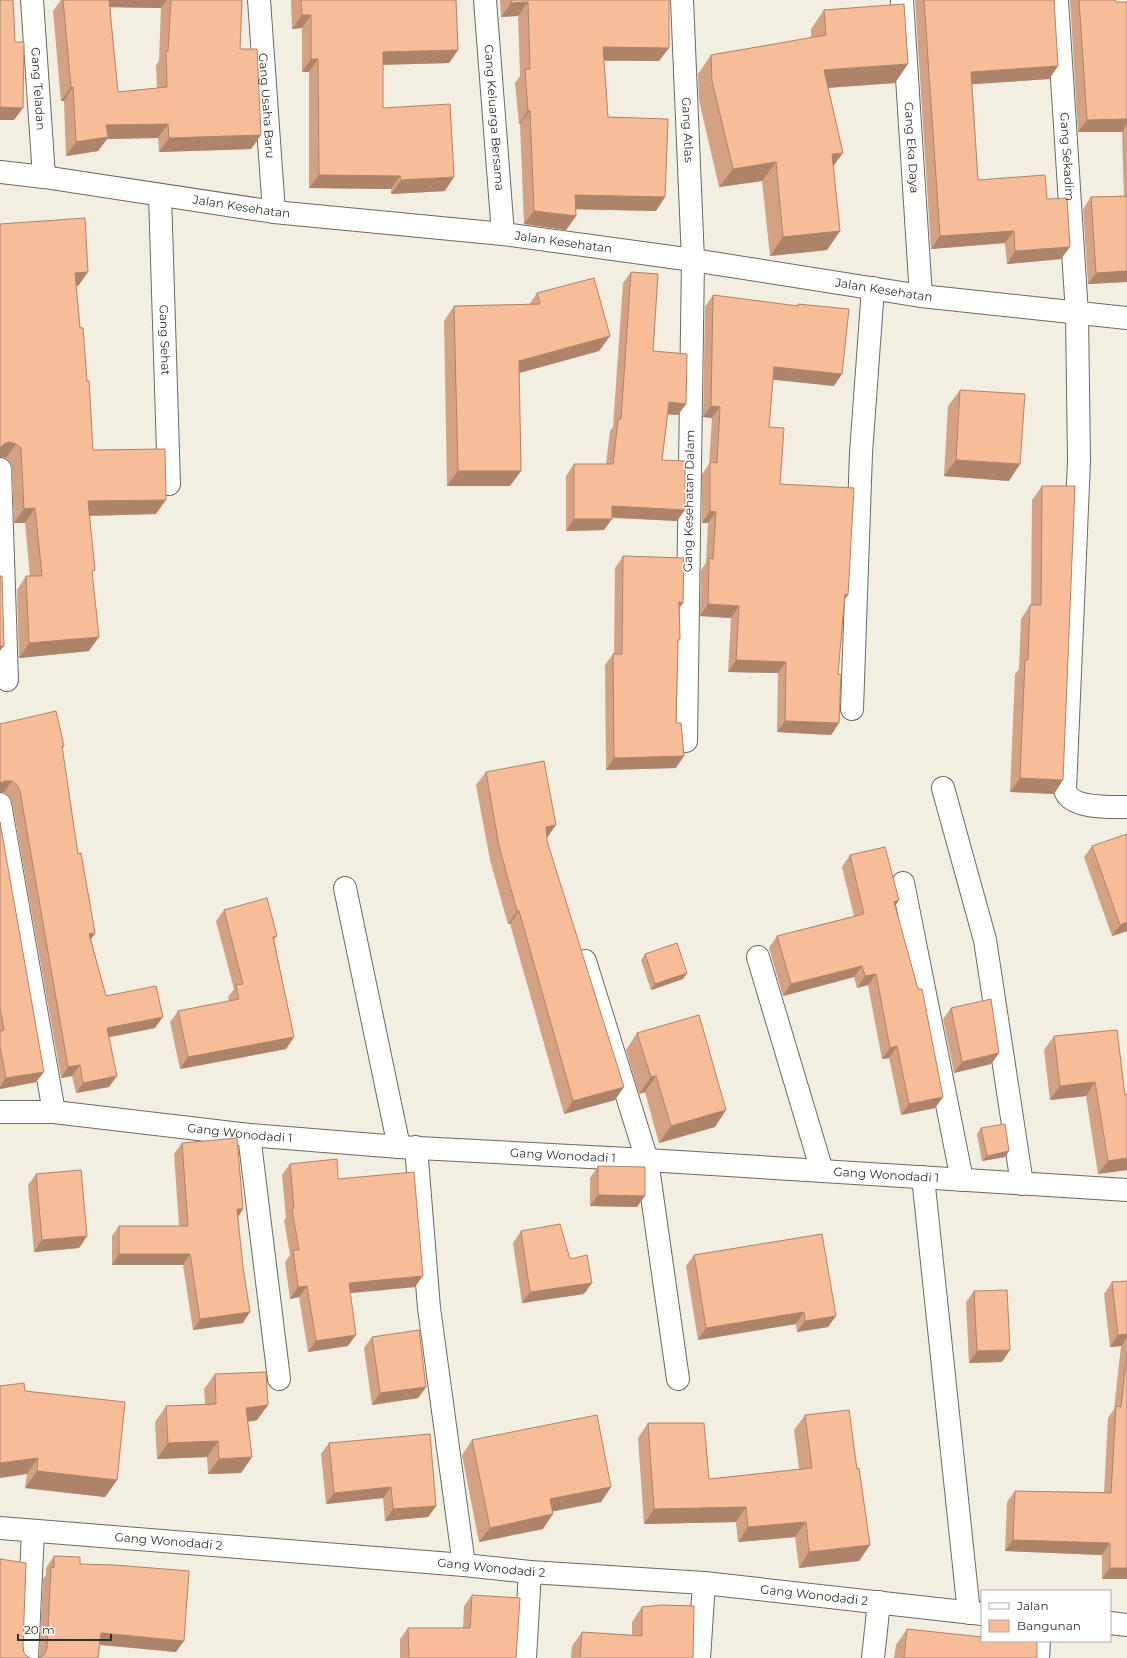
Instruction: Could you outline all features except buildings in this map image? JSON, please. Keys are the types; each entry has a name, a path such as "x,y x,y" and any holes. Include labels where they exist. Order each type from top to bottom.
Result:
{"street":[{"name":"Gang Teladan","path":"32,0 44,177"},
{"name":"Gang Usaha Baru","path":"259,0 274,212"},
{"name":"Gang Keluarga Bersama","path":"485,0 503,234"},
{"name":"Gang Atlas","path":"682,0 693,260"},
{"name":"Gang Eka Daya","path":"902,0 921,296"},
{"name":"Gang Sekadim","path":"1057,0 1077,314 1079,461 1065,790 1072,800 1088,805 1127,808"},
{"name":"Jalan Kesehatan","path":"0,172 44,177 274,212 503,234 693,260 921,296 1077,314 1127,318"},
{"name":"Gang Sehat","path":"160,195 169,484"},
{"name":"Gang Kesehatan Dalam","path":"686,741 693,260"},
{"path":"852,709 861,454 873,288"},
{"path":"0,469 7,680"},
{"path":"943,788 985,940 1022,1184"},
{"path":"0,804 54,1112"},
{"path":"903,883 962,1180"},
{"path":"345,888 407,1147 464,1565"},
{"path":"578,940 647,1160 678,1379"},
{"path":"758,957 822,1171"},
{"name":"Gang Wonodadi 1","path":"0,1112 54,1112 249,1135 407,1147 647,1160 1127,1190"},
{"path":"249,1135 279,1379"},
{"path":"923,1177 976,1614"},
{"name":"Gang Wonodadi 2","path":"0,1528 33,1532 464,1565 530,1572 704,1583 976,1614"},
{"path":"27,1658 33,1532"},
{"path":"526,1658 530,1572"},
{"path":"700,1658 704,1583"},
{"path":"873,1658 880,1602"},
{"path":"1111,1623 1127,1624"},
{"path":"1038,1658 1040,1642"}]}
